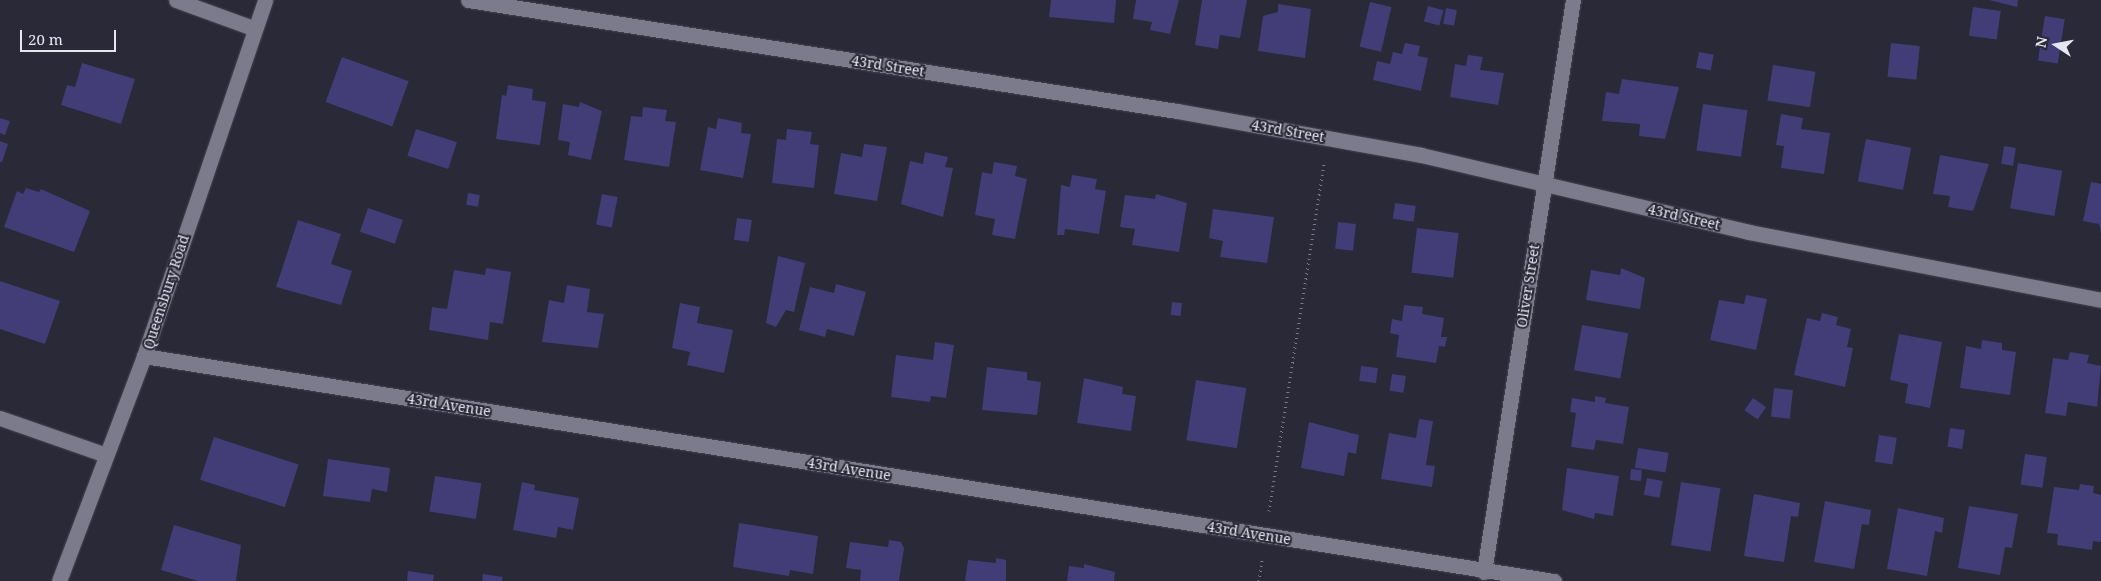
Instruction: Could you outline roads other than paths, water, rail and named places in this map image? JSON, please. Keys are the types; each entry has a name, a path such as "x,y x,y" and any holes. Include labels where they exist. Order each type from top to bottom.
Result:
{"street":[{"path":"176,0 254,28"},
{"name":"Queensbury Road","path":"59,581 144,356 264,0"},
{"name":"43rd Street","path":"468,0 1327,138 1544,184 1749,232 2101,300"},
{"name":"Oliver Street","path":"1484,572 1573,0"},
{"name":"43rd Avenue","path":"144,356 1484,572 1554,581"},
{"path":"0,418 106,455"}]}
